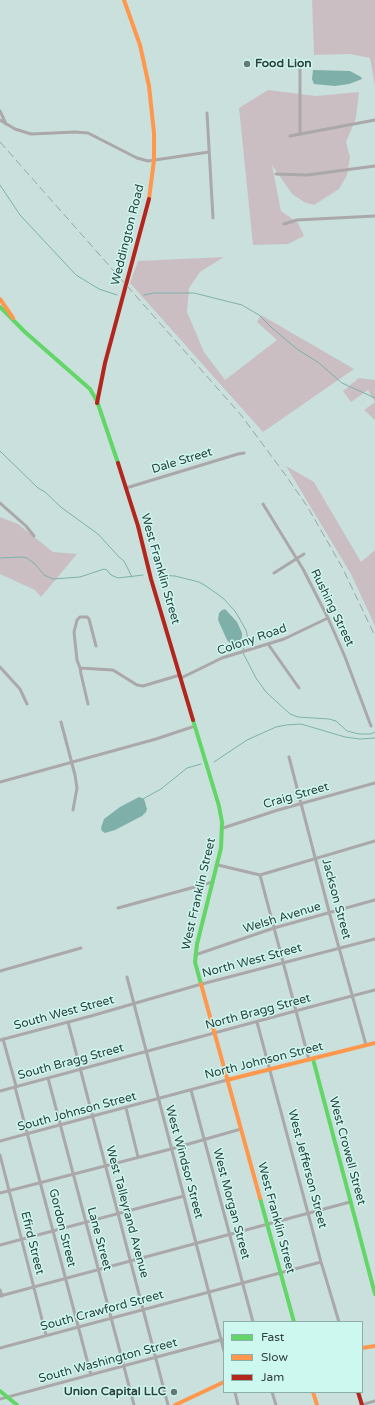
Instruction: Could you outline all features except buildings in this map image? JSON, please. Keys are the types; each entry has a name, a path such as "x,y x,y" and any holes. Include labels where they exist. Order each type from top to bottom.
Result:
{"main road":[{"name":"Weddington Road","path":"97,403 105,363 148,205 154,160 154,133 149,86 140,45 124,0"},
{"path":"0,299 15,322"},
{"path":"0,308 15,322"},
{"name":"West Franklin Street","path":"15,322 80,378 90,389 97,403 107,428 126,488 218,806 222,828 222,848 196,944 195,962 294,1321"},
{"name":"North Johnson Street","path":"227,1080 375,1043"},
{"name":"West Crowell Street","path":"311,1059 375,1294"},
{"path":"363,1348 375,1346"},
{"path":"175,1405 223,1382"},
{"path":"0,1391 16,1405"},
{"path":"313,1393 317,1405"},
{"path":"358,1393 361,1405"}],"street":[{"path":"300,61 300,134"},
{"path":"0,111 6,124"},
{"path":"207,113 213,218"},
{"path":"0,120 14,129 30,134 75,132 88,133 137,158 148,161 209,152"},
{"path":"290,136 375,120"},
{"path":"276,174 306,175 375,166"},
{"path":"284,224 297,220 375,216"},
{"name":"Dale Street","path":"126,488 244,453"},
{"path":"0,503 26,526 34,536"},
{"name":"Rushing Street","path":"263,504 297,559 328,618 346,658 371,726"},
{"path":"274,573 304,554"},
{"path":"88,704 77,660 74,632 80,617 88,619 96,646"},
{"name":"Colony Road","path":"80,668 113,670 137,685 143,686 180,677 222,658 284,639 328,618"},
{"path":"268,644 299,688"},
{"path":"0,667 20,689 27,704"},
{"path":"60,722 72,762 77,788 73,810"},
{"path":"0,782 195,726"},
{"name":"Jackson Street","path":"289,757 366,1045"},
{"name":"Craig Street","path":"222,828 302,803 375,783"},
{"path":"218,865 260,875 375,841"},
{"name":"West Crowell Street","path":"260,875 296,1011 311,1059"},
{"path":"118,908 213,882"},
{"name":"Welsh Avenue","path":"195,955 274,928 375,900"},
{"name":"North West Street","path":"134,1003 283,962 375,939"},
{"path":"0,971 81,948"},
{"name":"West Windsor Street","path":"126,977 159,1099 208,1292 223,1340"},
{"name":"North Bragg Street","path":"146,1051 375,990"},
{"name":"South West Street","path":"1,1040 134,1003"},
{"name":"West Talleyrand Avenue","path":"68,1022 168,1405"},
{"name":"West Jefferson Street","path":"257,1022 338,1321"},
{"name":"Gordon Street","path":"1,1040 16,1086 92,1375"},
{"name":"South Bragg Street","path":"0,1091 146,1051"},
{"name":"Lane Street","path":"48,1078 134,1405"},
{"name":"North Johnson Street","path":"159,1099 227,1080"},
{"name":"West Morgan Street","path":"192,1090 254,1321"},
{"name":"South Johnson Street","path":"0,1141 159,1099"},
{"path":"126,1108 138,1157"},
{"path":"0,1193 171,1149 241,1129"},
{"name":"Efird Street","path":"0,1155 46,1335"},
{"path":"0,1245 184,1196"},
{"path":"0,1290 1,1296 350,1202"},
{"name":"South Crawford Street","path":"0,1348 321,1262"},
{"name":"South Washington Street","path":"0,1398 223,1340"},
{"path":"235,1393 238,1405"},
{"path":"272,1393 276,1405"},
{"path":"361,1405 375,1401"}],"shaded area":[{"path":"312,0 375,0 375,86 370,58 350,54 314,55"},
{"path":"313,70 350,71 362,79 349,84 335,86 314,84 312,79"},
{"path":"268,90 316,96 359,92 356,118 346,142 350,157 347,175 339,189 314,205 304,202 292,194 272,165 281,211 298,223 304,236 288,244 253,245 239,108"},
{"path":"224,257 200,272 189,288 187,312 204,352 225,380 277,340 257,322 261,315 354,369 263,432 130,283 138,261"},
{"path":"359,378 375,380 375,402 368,390 351,402 343,391"},
{"path":"375,402 375,420 364,410"},
{"path":"286,466 314,482 361,562 375,550 375,626 351,574"},
{"path":"0,517 18,524 53,552 77,554 41,597 35,590 0,574"},
{"path":"225,609 237,622 242,633 242,638 237,643 230,643 227,640 218,620 219,613"},
{"path":"139,797 144,799 147,809 142,816 115,830 105,833 102,831 101,828 104,819 120,807"}],"waterway":[{"path":"0,185 20,215 76,275 99,289 117,295"},
{"path":"144,295 154,293 194,293 242,305 259,315 297,349 319,363 342,383 375,398"},
{"path":"0,451 38,488 45,492 62,508 98,534 124,561 132,577"},
{"path":"0,558 27,558 35,564 44,575 53,579 80,577 104,569 111,575 118,578 143,575"},
{"path":"157,575 175,576 199,582 223,598 235,611 246,630 248,639 243,650"},
{"path":"243,653 256,678 266,692 290,714 298,717 329,719 336,721 347,731 359,734 371,734 375,732"},
{"path":"214,762 247,740 276,727 286,725 301,724 345,737 360,739 375,738"},
{"path":"143,799 161,789 187,768 201,764"}],"railway":[{"path":"0,142 241,415 307,506 342,567 375,636"}],"traffic: fast":[{"path":"0,307 25,332 90,389 97,401 118,463"},
{"path":"193,720 219,806 222,822 221,848 197,944 195,962 201,984"},
{"path":"313,1059 375,1294"},
{"path":"260,1198 294,1321"},
{"path":"0,1391 17,1405"}],"traffic: slow":[{"path":"124,0 140,45 149,86 154,133 154,160 149,199"},
{"path":"0,299 13,318"},
{"path":"201,984 260,1198"},
{"path":"227,1080 375,1043"},
{"path":"363,1348 375,1346"},
{"path":"175,1405 223,1382"},
{"path":"313,1393 317,1405"}],"traffic: jam":[{"path":"97,403 105,363 149,199"},
{"path":"118,463 138,526 151,579 193,720"},
{"path":"358,1393 362,1405"}],"place":[{"name":"Food Lion","path":"247,64"},
{"name":"Union Capital LLC","path":"174,1392"}]}
